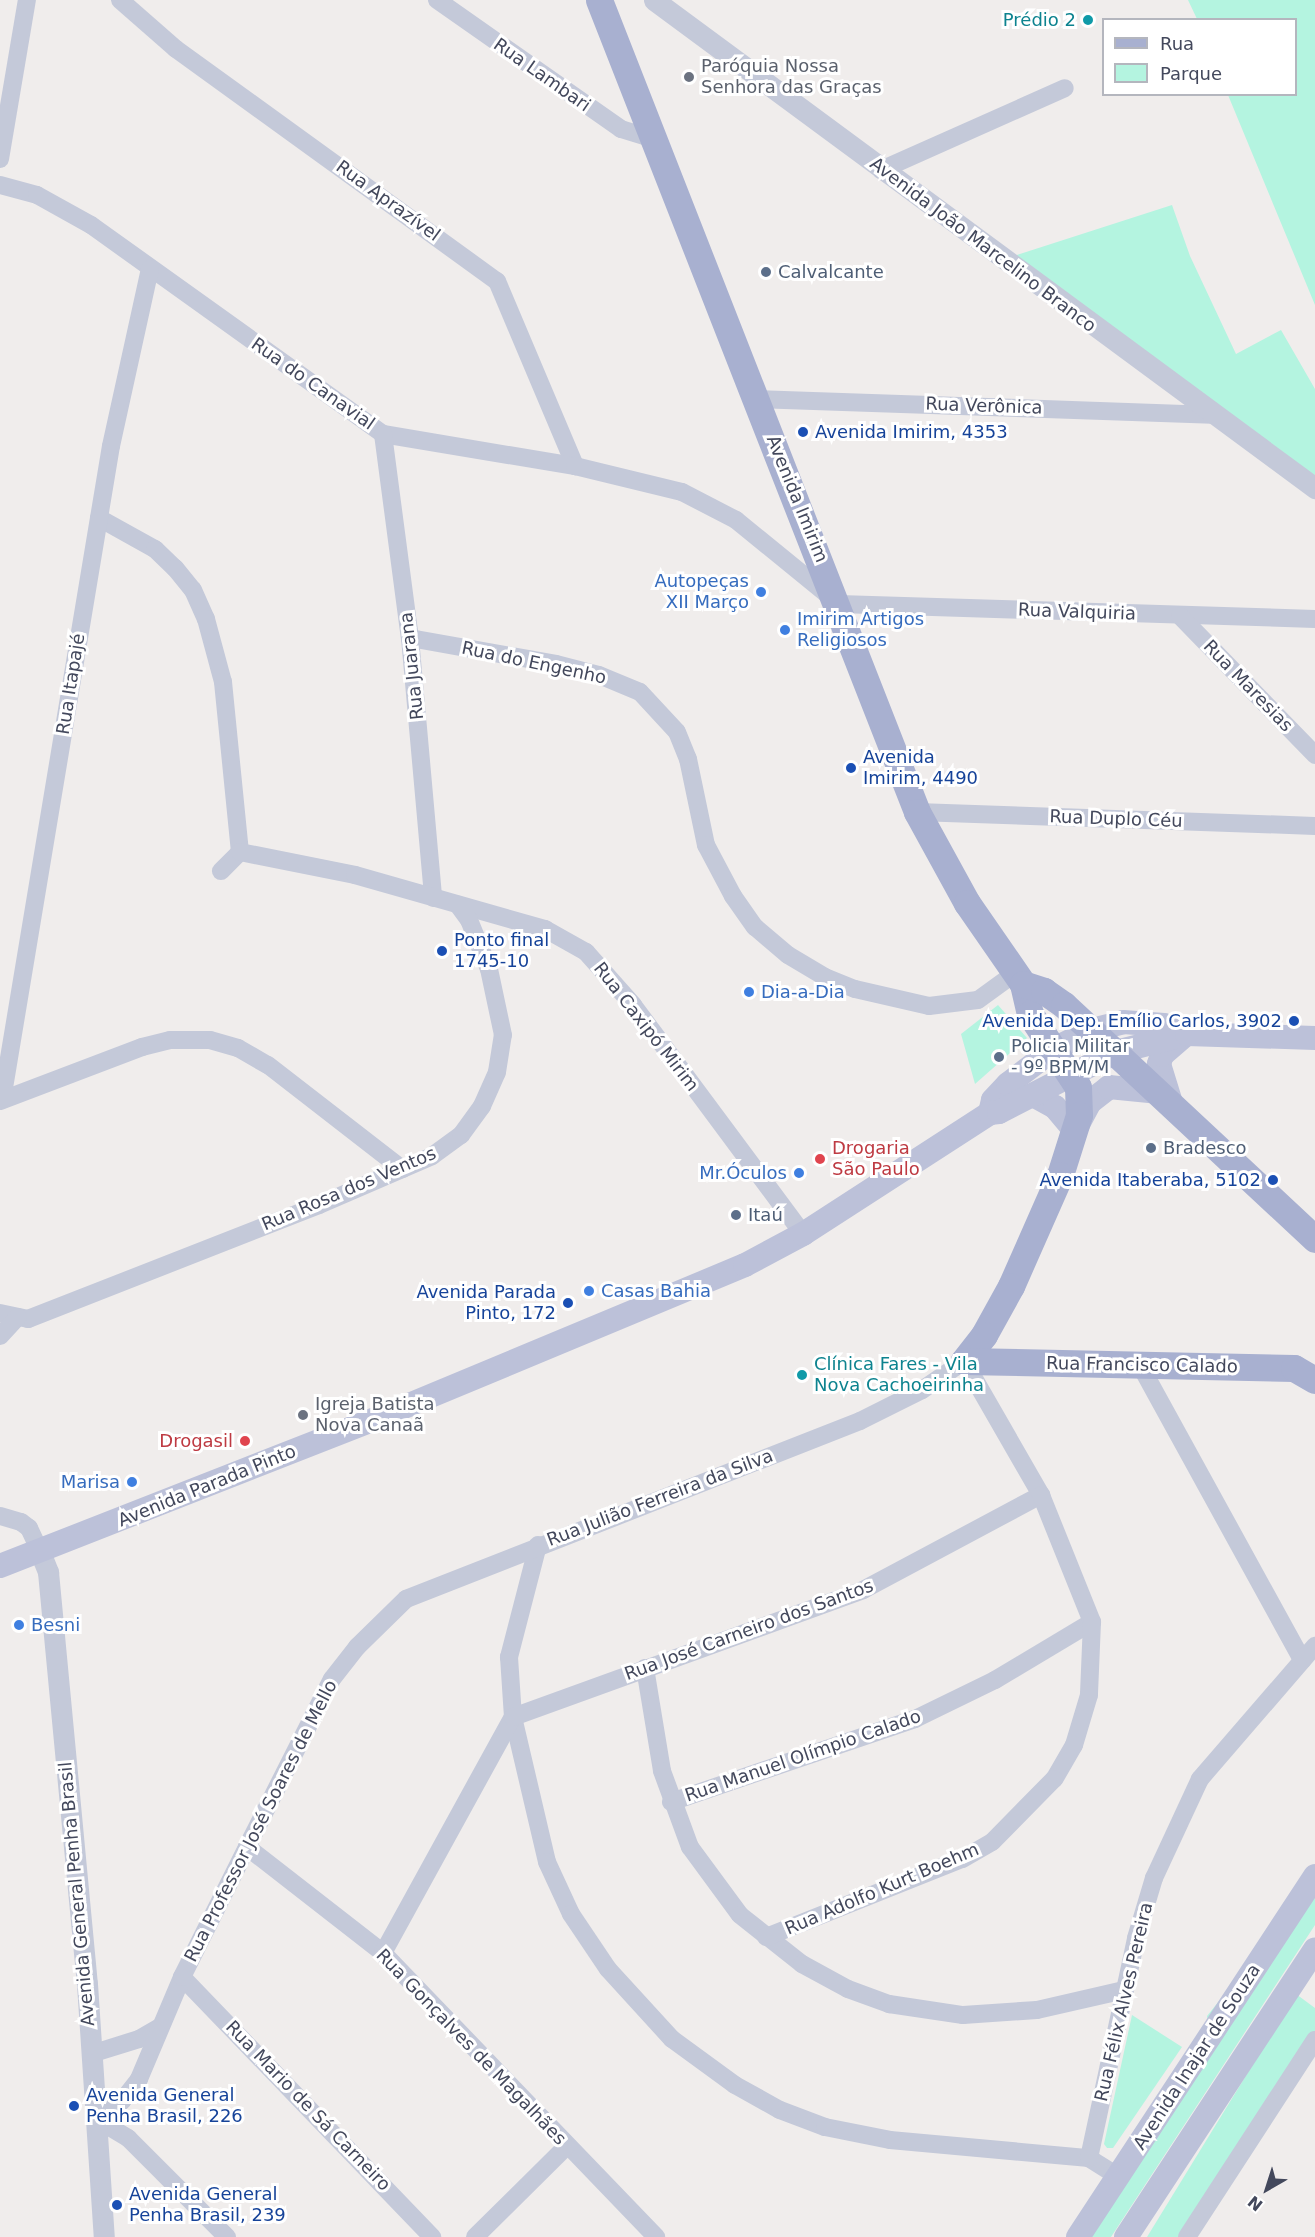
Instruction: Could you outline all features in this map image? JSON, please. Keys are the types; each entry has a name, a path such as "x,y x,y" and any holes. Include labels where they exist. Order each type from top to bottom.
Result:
{"main road":[{"name":"Avenida Imirim","path":"600,0 653,139 839,604 917,812 952,878 1019,979 1030,1014 1071,1076"},
{"path":"1019,979 1055,997 1315,1239"},
{"name":"Avenida Parada Pinto","path":"990,1113 999,1092 1054,1049 1092,1030 1123,1022 1164,1024 1187,1034"},
{"path":"1165,1099 1159,1064 1169,1047 1187,1034 1315,1038"},
{"name":"Avenida Parada Pinto","path":"0,1566 40,1552 745,1265 802,1234 990,1113 1033,1095 1116,1052 1187,1034"},
{"name":"Rua Julião Ferreira da Silva","path":"964,1361 984,1335 1011,1286 1060,1176 1075,1131 1080,1100 1071,1076"},
{"path":"1033,1095 1055,1107 1075,1131 1090,1102 1109,1088 1165,1099"},
{"name":"Rua Francisco Calado","path":"964,1361 1294,1368 1312,1371"},
{"name":"Avenida Inajar de Souza","path":"1078,2237 1315,1876"},
{"path":"1126,2237 1315,1949"}],"street":[{"path":"0,159 27,0"},
{"name":"Rua Aprazível","path":"120,0 176,49 497,281 575,466"},
{"name":"Rua Lambari","path":"437,0 621,129 653,139"},
{"name":"Avenida João Marcelino Branco","path":"654,0 1212,415 1315,488"},
{"path":"881,170 1065,88"},
{"name":"Rua do Canavial","path":"0,185 37,195 67,209 383,434 575,466 682,492 736,520 839,604"},
{"name":"Rua Itapajé","path":"1,1101 99,518 129,352 150,269"},
{"name":"Rua Verônica","path":"757,399 1212,415"},
{"name":"Rua Juarana","path":"383,434 410,638 433,898"},
{"path":"99,518 155,549 193,590 206,618 223,682 240,852 221,871"},
{"path":"786,562 799,557 814,541"},
{"name":"Rua Valquiria","path":"839,604 1315,619"},
{"name":"Rua Maresias","path":"1180,616 1315,755"},
{"name":"Rua do Engenho","path":"410,638 556,664 599,675 640,692 677,732 688,759 706,845 733,896 755,927 788,955 825,977 896,1000 930,1006 978,1000 1019,979"},
{"name":"Rua Duplo Céu","path":"917,812 1315,826"},
{"name":"Rua Caxipó Mirim","path":"240,852 355,874 545,929 586,952 633,1005 802,1234"},
{"name":"Rua Rosa dos Ventos","path":"0,1313 28,1320 402,1169 432,1156 461,1135 482,1106 497,1072 502,1035 498,1002 489,969 469,920 458,905"},
{"path":"1,1101 142,1047 170,1040 210,1040 238,1048 268,1065 402,1169"},
{"path":"0,1336 18,1317"},
{"name":"Rua Adolfo Kurt Boehm","path":"766,1937 962,1859 992,1842 1054,1779 1074,1745 1089,1695 1092,1623 1041,1495 964,1361"},
{"name":"Rua Julião Ferreira da Silva","path":"964,1361 922,1390 860,1421 538,1545 509,1657 513,1717 547,1862 572,1914 608,1969 672,2039 735,2085 780,2109 825,2127 943,2146 1089,2158"},
{"path":"1140,1365 1302,1660"},
{"name":"Rua José Carneiro dos Santos","path":"513,1717 863,1590 1041,1495"},
{"path":"0,1516 21,1522 28,1528 40,1552"},
{"name":"Rua Professor José Soares de Mello","path":"95,2118 122,2101 139,2079 182,1977 332,1679 379,1622 406,1599 538,1545"},
{"name":"Avenida General Penha Brasil","path":"40,1552 48,1572 91,2054 104,2237"},
{"name":"Rua Manuel Olímpio Calado","path":"671,1802 915,1719 995,1680 1092,1623"},
{"name":"Rua Félix Alves Pereira","path":"1089,2158 1124,1990 1154,1878 1185,1805 1226,1744 1315,1646"},
{"path":"645,1668 652,1723 671,1802 690,1847 710,1878 740,1915 802,1964 848,1989 889,2004 963,2015 1008,2013 1124,1990"},
{"path":"383,1953 513,1717"},
{"name":"Rua Gonçalves de Magalhães","path":"247,1847 383,1953 566,2147 656,2237"},
{"name":"Rua Mario de Sá Carneiro","path":"182,1977 432,2237"},
{"path":"91,2054 139,2039 160,2027"},
{"path":"1187,2237 1315,2040"},
{"path":"95,2118 128,2138 227,2237"},
{"path":"475,2237 566,2147"},
{"path":"1089,2158 1119,2177"}],"green space":[{"path":"1188,0 1315,0 1315,305 1228,96 1297,96 1297,18 1197,18"},
{"path":"1172,205 1190,256 1236,354 1281,330 1315,389 1315,478 1014,256"},
{"path":"998,1005 1027,1038 975,1084 961,1034"},
{"path":"1315,1882 1315,1925 1111,2237 1086,2237 1209,2029 1207,2016"},
{"path":"1296,1994 1315,2008 1315,2034 1184,2237 1147,2237"},
{"path":"1132,2015 1182,2047 1113,2148 1107,2148 1104,2144"}],"place":[{"name":"Prédio 2","path":"1088,20"},
{"name":"Paróquia Nossa Senhora das Graças","path":"689,77"},
{"name":"Calvalcante","path":"766,272"},
{"name":"Avenida Imirim, 4353","path":"803,432"},
{"name":"Autopeças XII Março","path":"761,592"},
{"name":"Imirim Artigos Religiosos","path":"785,630"},
{"name":"Avenida Imirim, 4490","path":"851,768"},
{"name":"Ponto final 1745-10","path":"442,951"},
{"name":"Dia-a-Dia","path":"749,992"},
{"name":"Avenida Dep. Emílio Carlos, 3902","path":"1294,1021"},
{"name":"Policia Militar - 9º BPM/M","path":"999,1057"},
{"name":"Bradesco","path":"1151,1148"},
{"name":"Drogaria São Paulo","path":"820,1159"},
{"name":"Mr.Óculos","path":"799,1173"},
{"name":"Avenida Itaberaba, 5102","path":"1273,1180"},
{"name":"Itaú","path":"736,1215"},
{"name":"Casas Bahia","path":"589,1291"},
{"name":"Avenida Parada Pinto, 172","path":"568,1303"},
{"name":"Clínica Fares - Vila Nova Cachoeirinha","path":"802,1375"},
{"name":"Igreja Batista Nova Canaã","path":"303,1415"},
{"name":"Drogasil","path":"245,1441"},
{"name":"Marisa","path":"132,1482"},
{"name":"Besni","path":"19,1625"},
{"name":"Avenida General Penha Brasil, 226","path":"74,2106"},
{"name":"Avenida General Penha Brasil, 239","path":"117,2205"}]}
